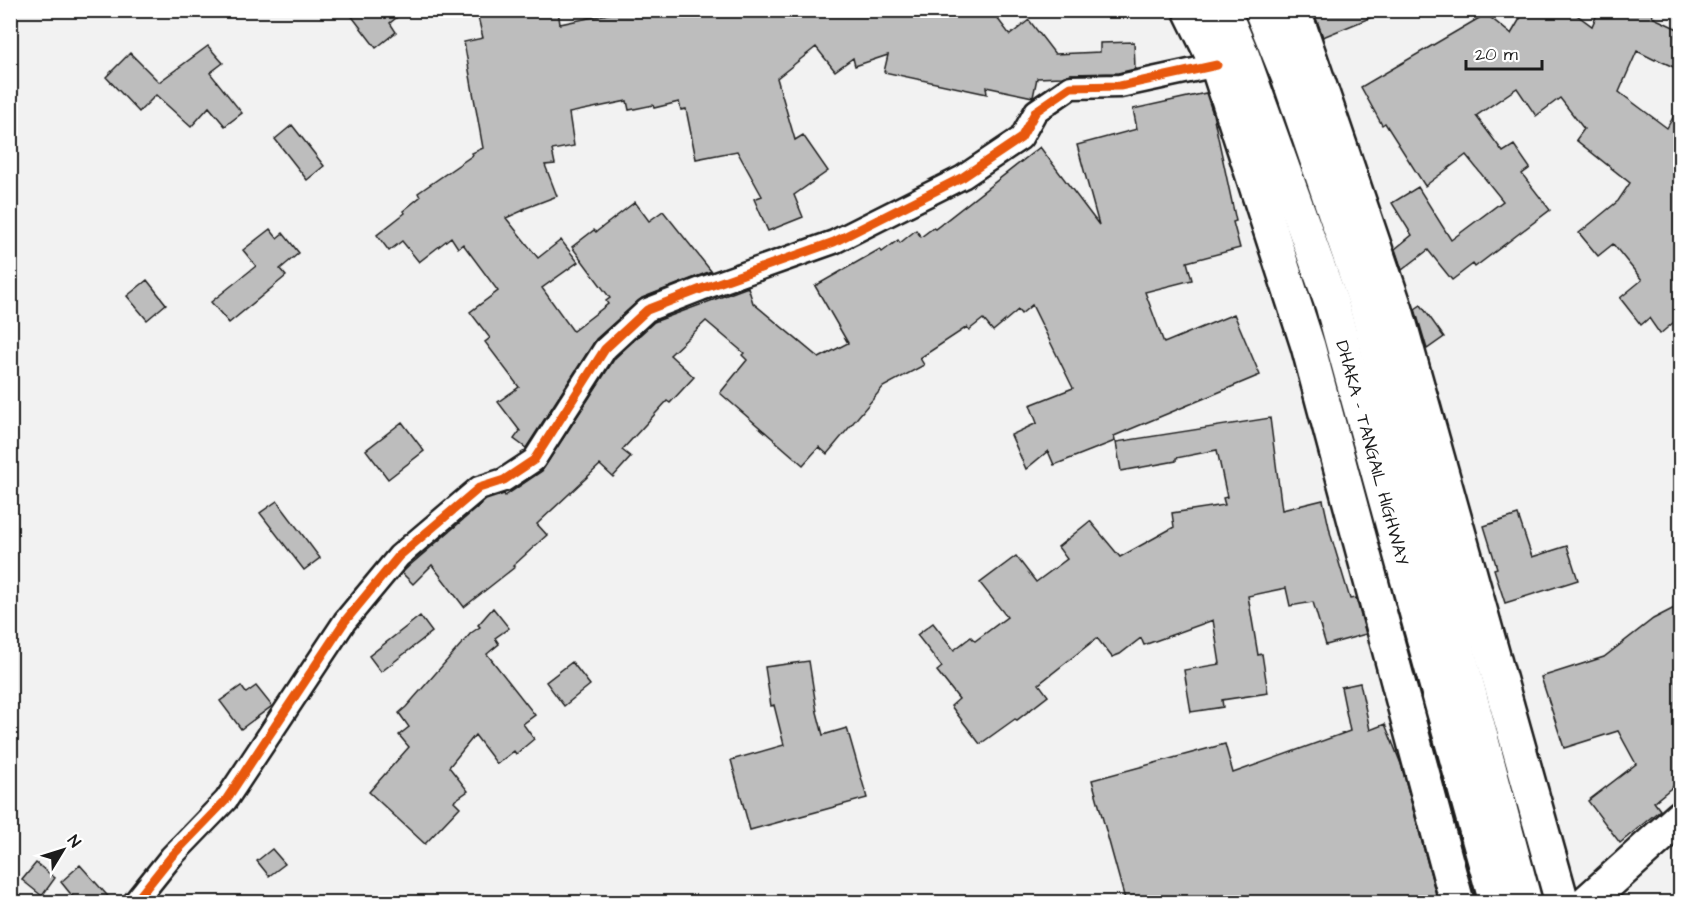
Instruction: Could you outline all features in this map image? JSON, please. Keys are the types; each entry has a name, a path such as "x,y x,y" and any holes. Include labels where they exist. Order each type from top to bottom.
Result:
{"main road":[{"path":"1190,10 1217,65 1308,346 1458,903"},
{"name":"DHAKA - TANGAIL HIGHWAY","path":"1223,10 1243,57 1332,305 1496,903"},
{"name":"DHAKA - TANGAIL HIGHWAY","path":"1261,10 1289,79 1364,298 1525,903"},
{"path":"1292,10 1396,310 1562,903"},
{"path":"1587,903 1680,818"}],"street":[{"path":"135,903 171,857 226,800 345,621 399,556 479,488 504,480 534,460 605,349 647,310 834,242 963,177 1021,138 1036,111 1071,87 1120,86 1217,65"}],"building":[{"path":"347,10 406,10 390,23 396,32 376,48"},
{"path":"491,10 558,10 560,24 627,10 991,10 1010,35 1029,20 1055,54 1100,52 1100,43 1134,42 1135,69 1118,73 1071,74 1062,77 1037,78 1033,97 986,87 987,94 884,72 888,55 855,66 853,58 835,71 816,47 777,78 795,140 803,135 828,171 794,195 803,217 768,231 754,199 762,196 737,151 696,159 686,109 681,110 679,102 654,108 653,105 629,110 627,101 569,113 574,146 552,150 555,164 545,165 557,196 506,218 538,258 561,240 578,262 542,288 573,331 608,304 606,301 610,298 572,247 635,202 649,221 663,211 711,271 642,298 596,339 526,448 514,439 520,431 498,402 519,387 485,342 490,338 470,312 498,291 463,244 458,248 451,237 419,262 402,241 389,251 377,235 405,213 403,211 420,197 418,193 473,155 472,153 483,148 464,42 483,38 477,13"},
{"path":"1313,10 1386,10 1387,11 1323,37"},
{"path":"1525,10 1570,10 1592,26 1599,10 1654,10 1652,17 1680,30 1680,70 1637,51 1619,92 1667,128 1680,105 1680,317 1660,334 1649,318 1641,325 1620,298 1642,280 1613,244 1598,256 1579,233 1618,201 1630,183 1576,140 1584,129 1560,98 1536,116 1517,88 1476,116 1503,152 1514,145 1530,168 1522,174 1550,210 1475,267 1473,264 1452,280 1428,250 1402,270 1395,249 1412,235 1392,203 1418,187 1451,240 1503,201 1466,155 1425,186 1385,123 1382,125 1361,87 1486,14 1511,34"},
{"path":"208,46 223,63 210,73 242,113 225,126 209,107 191,127 156,95 139,112 106,77 130,53 159,82"},
{"path":"1206,93 1213,114 1240,248 1187,262 1192,280 1145,292 1164,343 1234,314 1260,375 1114,436 1115,441 1054,465 1048,451 1026,469 1011,435 1037,423 1030,405 1073,388 1032,305 1021,314 1018,310 993,331 983,319 969,330 967,327 920,358 924,365 883,387 827,454 819,447 803,465 720,393 747,360 742,355 744,353 706,321 670,355 694,377 670,403 667,401 622,450 631,457 613,477 600,465 537,524 547,535 513,566 515,567 464,607 432,565 413,584 402,573 486,500 504,494 505,496 542,471 615,358 654,322 748,287 753,303 819,358 848,343 815,286 880,249 882,252 898,240 900,243 916,230 921,237 933,228 935,229 1040,147 1099,225 1077,145 1137,129 1133,109"},
{"path":"292,125 324,166 307,180 275,139"},
{"path":"270,229 277,238 283,233 299,253 280,269 286,276 229,323 211,302 256,266 243,250"},
{"path":"147,280 166,304 147,320 127,296"},
{"path":"1421,305 1444,337 1427,349 1415,309"},
{"path":"1270,418 1282,510 1323,500 1350,599 1356,598 1366,634 1326,645 1313,602 1290,606 1286,588 1248,596 1258,655 1262,654 1268,693 1222,700 1223,707 1191,712 1184,670 1220,664 1213,620 1144,645 1141,638 1120,654 1112,657 1097,638 1039,684 1048,696 980,744 951,706 959,699 937,671 942,667 917,635 933,623 954,650 971,637 975,641 1007,617 980,583 1016,556 1036,582 1067,559 1058,547 1090,521 1120,557 1174,527 1172,513 1225,505 1223,498 1227,497 1217,450 1176,458 1176,461 1121,471 1116,442"},
{"path":"402,422 424,451 388,479 366,450"},
{"path":"277,501 320,558 304,570 260,513"},
{"path":"1518,515 1532,557 1567,546 1578,580 1505,603 1484,526"},
{"path":"1680,605 1680,781 1654,802 1660,810 1620,843 1588,801 1636,764 1618,731 1564,748 1541,677 1604,657 1653,619"},
{"path":"493,608 509,628 495,638 499,644 487,654 535,715 523,724 534,739 516,754 514,751 497,764 475,735 449,767 468,791 454,801 460,807 425,844 369,792 409,747 399,735 409,727 399,713 471,633 480,627 478,625"},
{"path":"420,616 432,632 381,672 369,656"},
{"path":"809,661 823,735 847,728 867,798 750,830 731,760 784,745 774,705 771,706 765,667"},
{"path":"572,662 590,685 564,706 546,682"},
{"path":"1360,683 1370,730 1385,724 1401,764 1437,898 1424,903 1126,903 1092,780 1225,744 1233,773 1350,731 1341,687"},
{"path":"241,686 246,693 256,686 272,706 241,729 220,701"},
{"path":"272,849 285,864 269,876 257,861"},
{"path":"36,863 55,878 42,896 22,880"},
{"path":"80,865 114,903 78,903 61,882"}],"cycle path":[{"path":"135,902 171,857 226,800 345,621 399,556 479,488 504,480 534,460 605,349 647,310 834,242 963,177 1021,138 1036,111 1071,87 1120,86 1217,65"}]}
